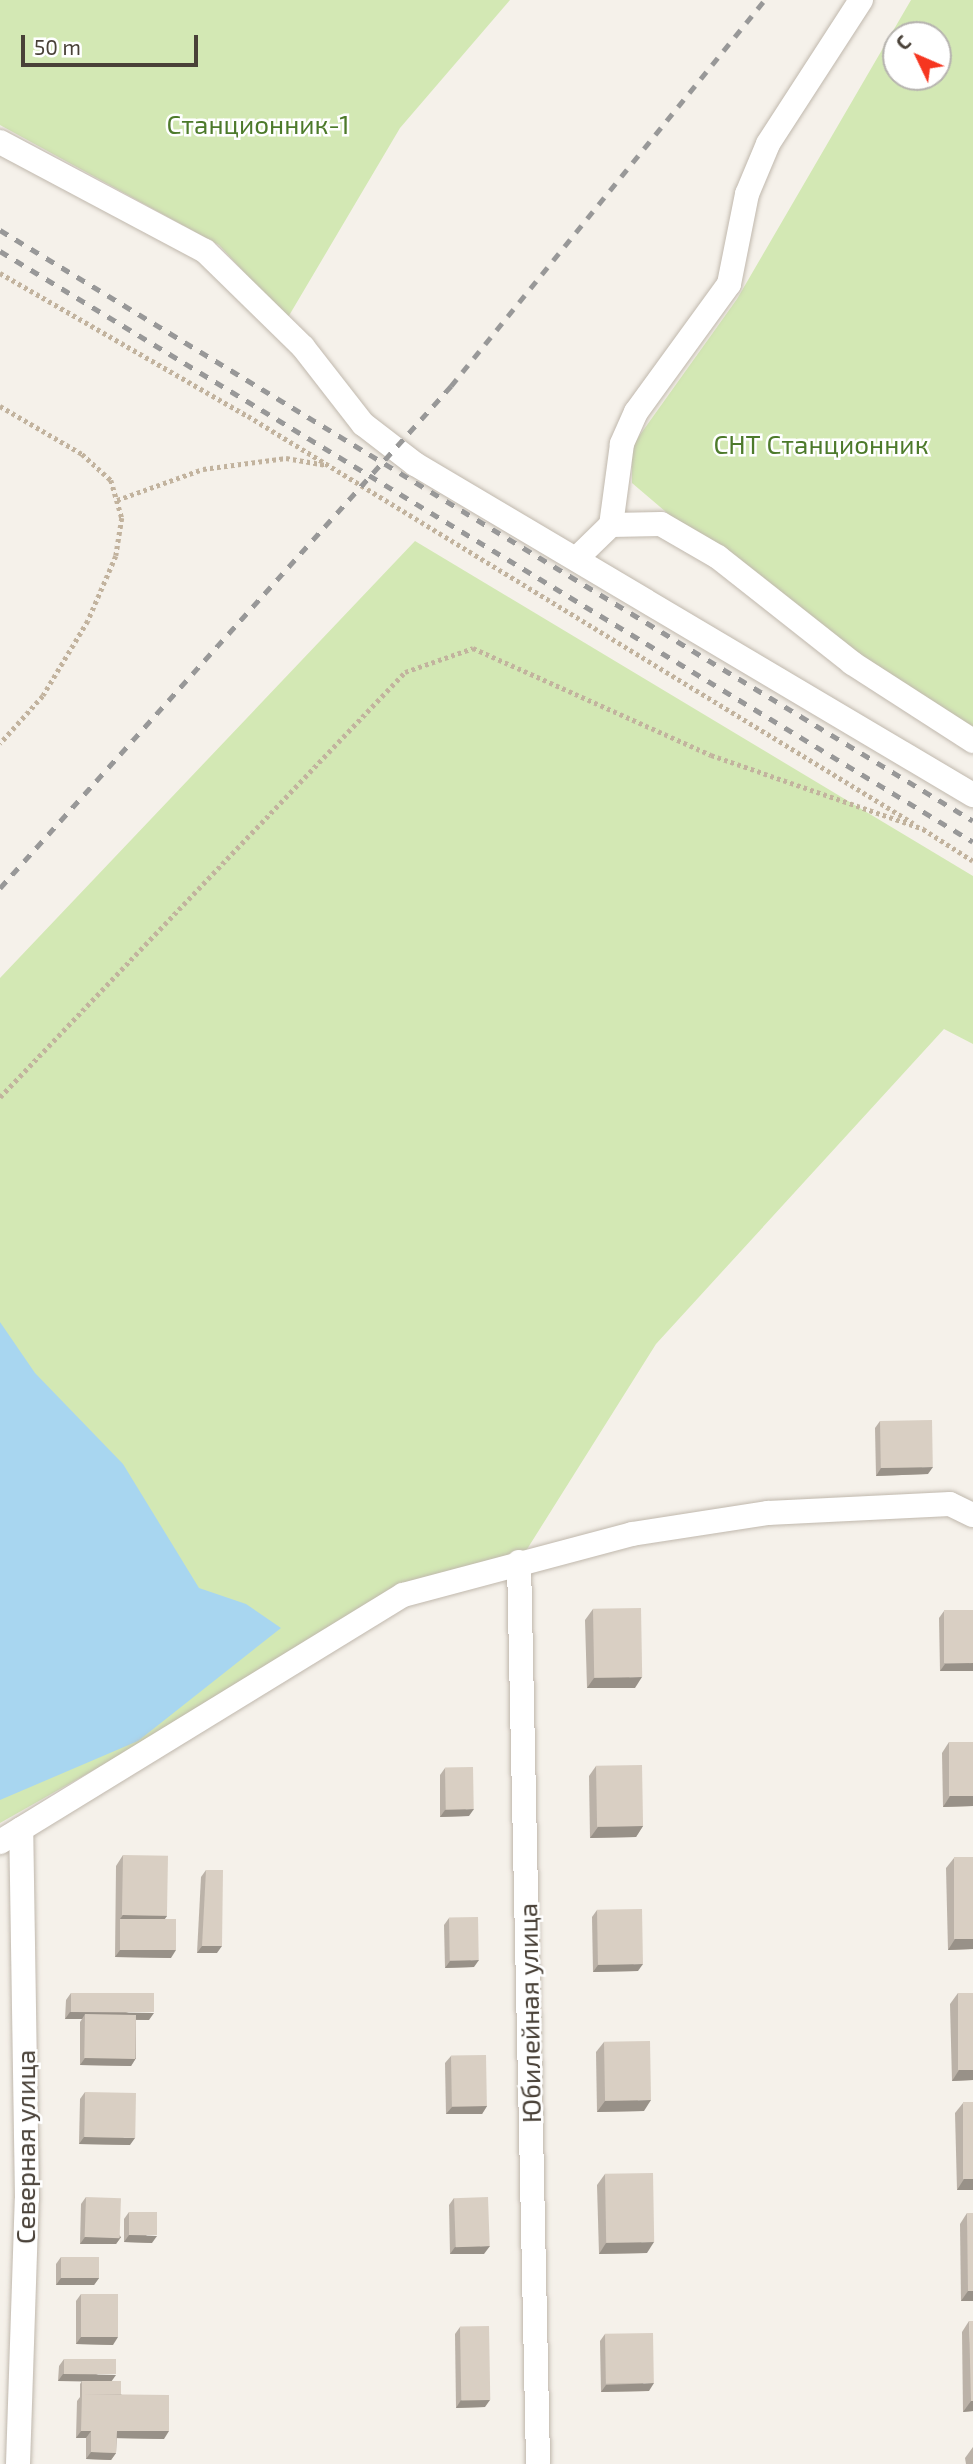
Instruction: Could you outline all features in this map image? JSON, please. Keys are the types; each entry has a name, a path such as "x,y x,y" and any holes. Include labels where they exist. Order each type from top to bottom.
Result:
{"street":[{"path":"578,557 611,525 622,444 636,412 729,284 747,194 768,144 861,0"},
{"path":"0,142 205,251 303,347 363,424 415,464 578,557 973,795"},
{"path":"611,525 660,524 718,557 852,663 973,741"},
{"path":"10,1835 403,1595 632,1534 768,1513 950,1504 973,1515"},
{"name":"Юбилейная улица","path":"519,1562 538,2464"},
{"name":"Северная улица","path":"10,1835 27,2199 18,2464"}],"path":[{"path":"0,273 330,466 973,861"},
{"path":"0,406 82,454 111,480 122,518 117,556 88,621 43,696 0,744"},
{"path":"117,500 203,469 286,458 330,466"},
{"path":"0,1097 405,672 473,648 711,755 923,829"}],"green space":[{"name":"Станционник-1","path":"0,0 510,0 400,128 287,319 219,245 0,125"},
{"name":"СНТ Станционник","path":"911,0 973,0 973,753 835,656 632,483 632,446 737,299 882,50 882,91 952,91 952,21 899,21"},
{"path":"415,541 973,876 973,1044 944,1029 656,1344 519,1562 403,1595 0,1823 0,978"}],"water":[{"path":"0,1322 35,1373 123,1464 199,1588 246,1604 281,1628 138,1741 0,1800"}],"building":[{"path":"932,1420 933,1467 881,1468 880,1421"},
{"path":"641,1608 642,1677 594,1678 593,1609"},
{"path":"944,1610 973,1610 973,1663 944,1663"},
{"path":"949,1742 973,1742 973,1796 949,1796"},
{"path":"642,1765 643,1826 597,1827 596,1766"},
{"path":"445,1767 473,1767 474,1809 446,1809"},
{"path":"123,1855 168,1856 167,1916 122,1915"},
{"path":"954,1857 973,1857 973,1939 954,1939"},
{"path":"206,1870 223,1870 222,1946 202,1946"},
{"path":"642,1909 643,1964 598,1965 597,1910"},
{"path":"478,1917 479,1960 450,1960 449,1918"},
{"path":"120,1919 176,1919 176,1950 120,1950"},
{"path":"71,1993 154,1993 154,2012 71,2012"},
{"path":"958,1993 973,1993 973,2070 958,2070"},
{"path":"85,2014 136,2015 135,2059 84,2058"},
{"path":"650,2041 651,2100 605,2101 604,2042"},
{"path":"486,2055 487,2106 452,2107 451,2056"},
{"path":"85,2092 136,2093 135,2138 84,2137"},
{"path":"963,2102 973,2102 973,2179 963,2179"},
{"path":"653,2173 654,2242 606,2243 605,2174"},
{"path":"86,2197 121,2198 120,2238 85,2237"},
{"path":"488,2197 490,2246 456,2247 454,2198"},
{"path":"129,2212 157,2212 157,2235 129,2235"},
{"path":"967,2213 973,2213 973,2291 968,2291"},
{"path":"61,2257 99,2257 99,2278 61,2278"},
{"path":"81,2294 118,2294 118,2337 81,2337"},
{"path":"969,2321 973,2321 973,2401 971,2401"},
{"path":"489,2326 490,2400 461,2400 460,2327"},
{"path":"653,2333 654,2383 606,2384 605,2334"},
{"path":"64,2359 116,2359 116,2374 64,2374"},
{"path":"82,2381 121,2381 121,2394 82,2394"},
{"path":"82,2394 169,2395 169,2431 117,2431 116,2453 91,2452 91,2431 81,2431"}],"railway":[{"path":"0,888 451,386 765,0"},
{"path":"0,230 973,821"},
{"path":"0,251 973,842"}]}
